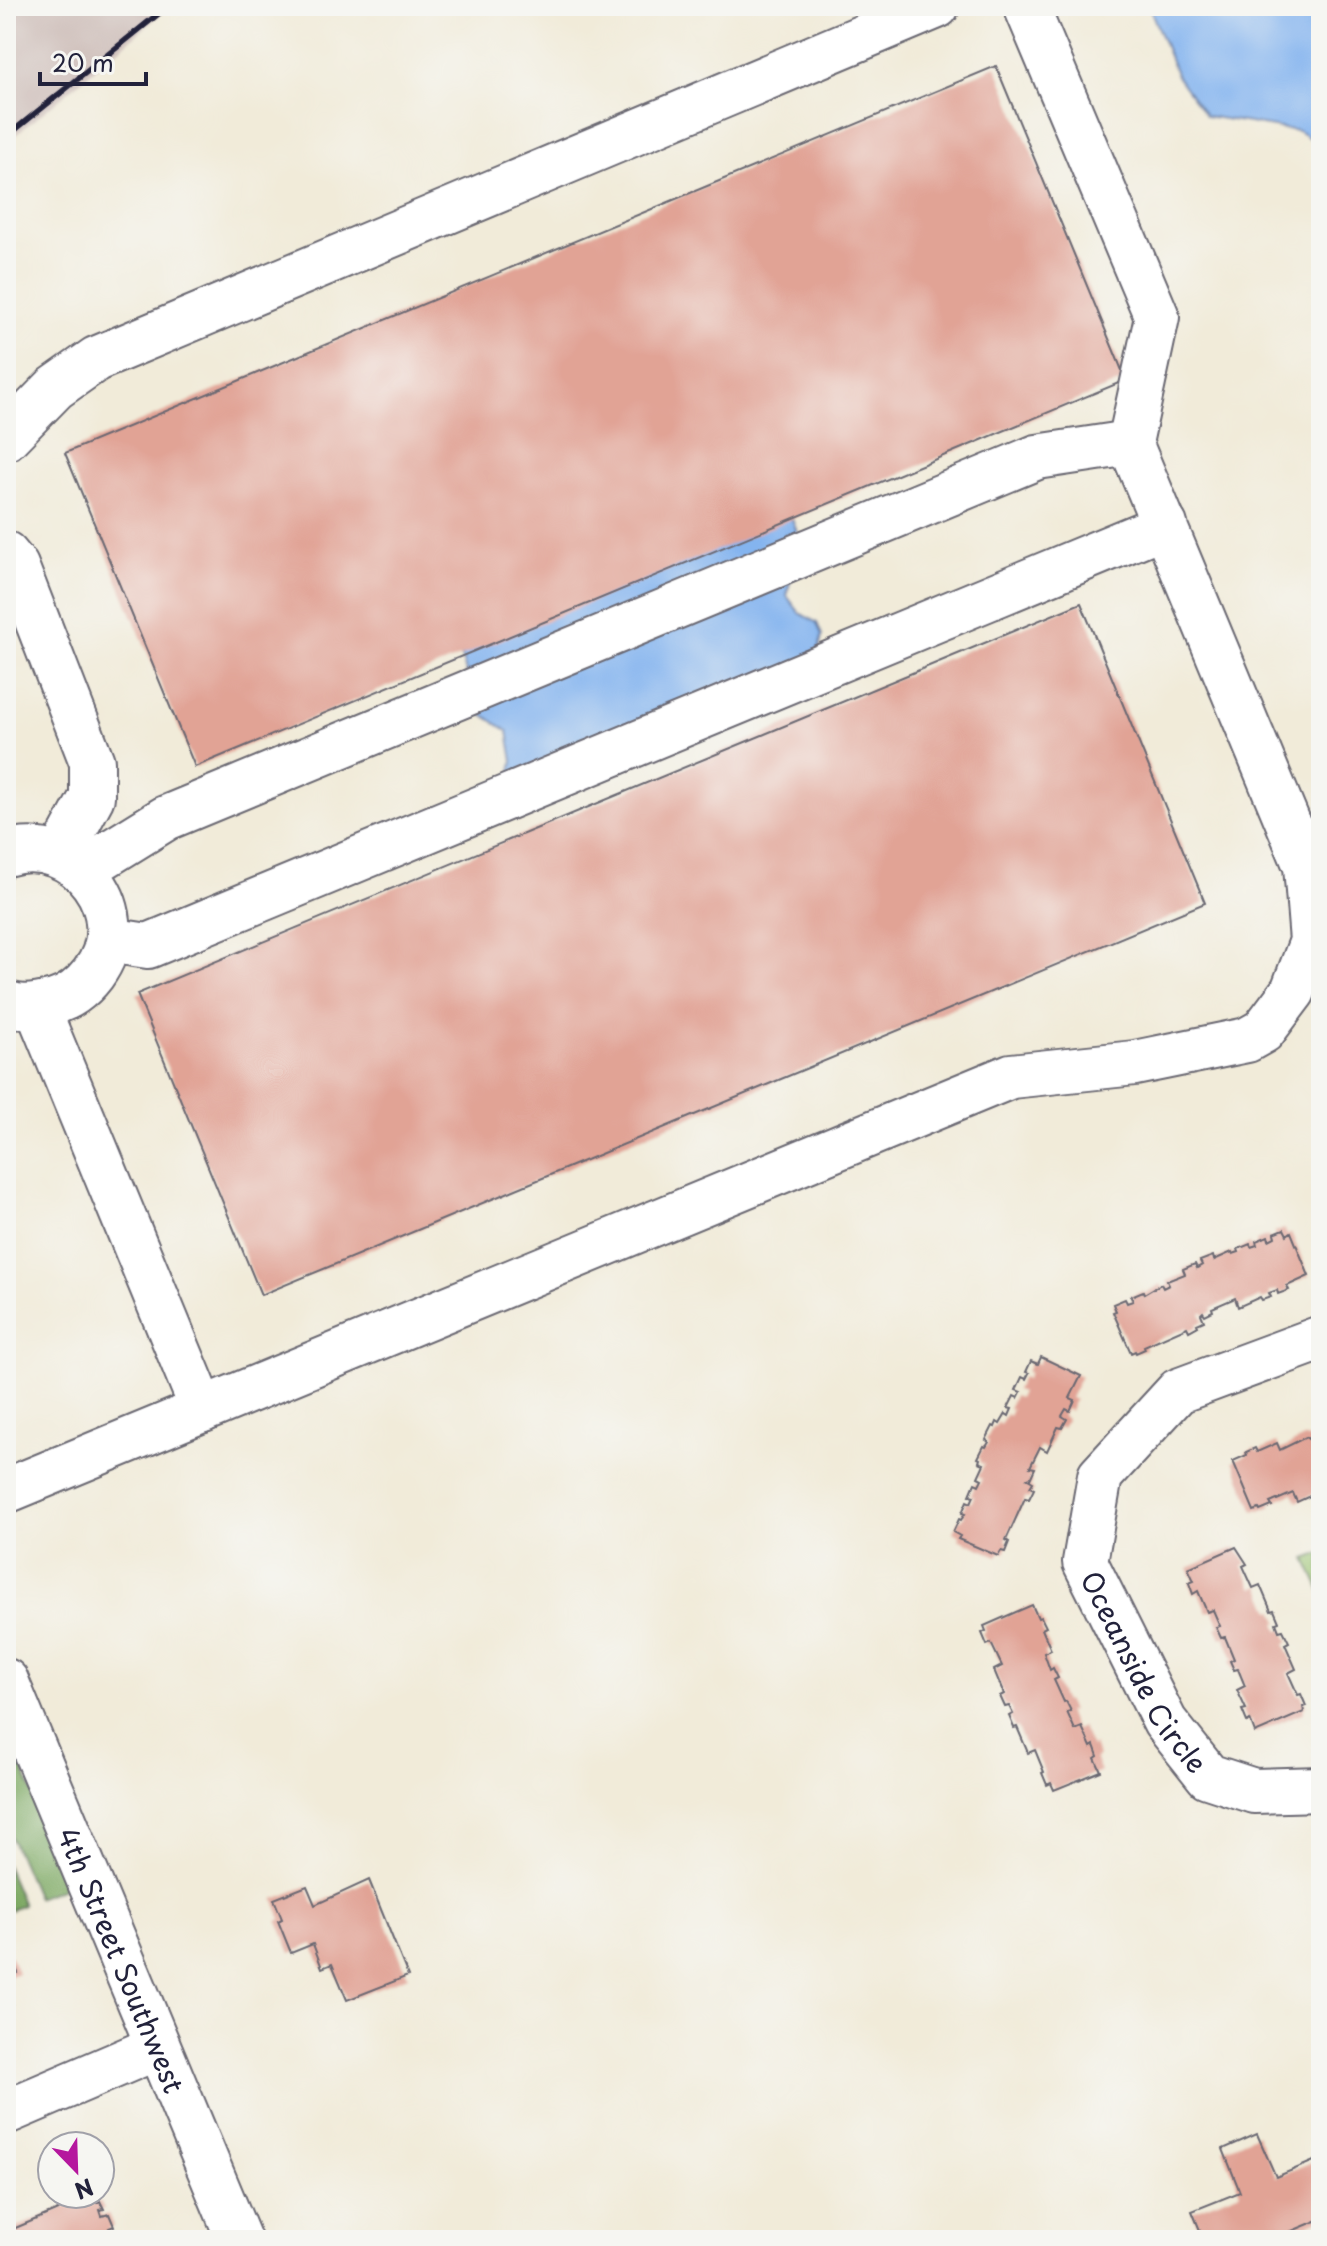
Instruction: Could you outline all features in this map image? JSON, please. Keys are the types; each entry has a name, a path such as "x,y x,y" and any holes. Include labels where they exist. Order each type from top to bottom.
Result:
{"street":[{"path":"6,438 55,388 96,359 937,6"},
{"path":"6,1491 1011,1076 1135,1063 1247,1040 1263,1031 1293,991 1312,941 1306,866 1130,443 1157,317 1026,6"},
{"path":"71,863 166,818 1037,457 1130,443"},
{"path":"108,940 148,946 1165,525"},
{"path":"6,554 16,566 92,762 92,797 71,863"},
{"path":"6,854 35,850 71,863 98,890 107,914 108,940 100,964 84,985 63,1000 22,1005 203,1410"},
{"name":"Oceanside Circle","path":"1321,1338 1178,1391 1100,1476 1085,1562 1165,1722 1208,1776 1254,1791 1321,1789"},
{"name":"4th Street Southwest","path":"6,1681 239,2240"},
{"path":"6,2112 158,2047"}],"shaded area":[{"path":"6,6 171,6 6,143"}],"green space":[{"path":"1321,1553 1321,1591 1306,1559"},
{"path":"6,1728 71,1885 37,1898 6,1826"},
{"path":"6,1865 23,1905 6,1912"}],"water":[{"path":"1149,6 1321,6 1321,145 1298,131 1206,116 1177,76"},
{"path":"779,486 799,537 787,596 800,613 817,623 822,635 817,661 508,787 513,761 508,731 479,712 408,492"}],"building":[{"path":"996,66 1126,380 195,767 65,453"},
{"path":"1081,603 1205,903 261,1295 137,994"},
{"path":"1284,1229 1287,1235 1291,1232 1309,1276 1287,1286 1289,1290 1278,1294 1277,1290 1269,1293 1271,1297 1262,1300 1260,1297 1238,1307 1235,1298 1212,1308 1213,1311 1205,1315 1203,1312 1204,1321 1189,1331 1187,1327 1131,1353 1113,1312 1116,1311 1113,1304 1125,1299 1127,1303 1133,1301 1131,1296 1143,1291 1144,1294 1161,1284 1163,1288 1169,1285 1167,1281 1185,1274 1183,1269 1195,1264 1197,1268 1202,1265 1200,1261 1213,1256 1214,1260 1239,1252 1238,1249 1250,1244 1251,1247 1257,1245 1256,1241 1268,1236 1269,1240 1275,1237 1274,1233"},
{"path":"1041,1357 1081,1376 1070,1398 1075,1400 1070,1411 1066,1409 1062,1416 1067,1419 1062,1428 1058,1427 1047,1451 1040,1447 1030,1467 1035,1468 1030,1479 1026,1478 1033,1482 1030,1487 1034,1489 1029,1499 1025,1498 1006,1540 1009,1542 1005,1552 1001,1551 998,1556 958,1539 960,1536 953,1532 965,1514 962,1513 967,1501 971,1503 974,1496 970,1495 975,1483 979,1485 982,1479 978,1477 984,1464 978,1458 989,1442 986,1440 993,1426 997,1422 1000,1424 1006,1414 1009,1416 1012,1409 1008,1408 1014,1396 1018,1398 1021,1392 1016,1390 1022,1377 1026,1379 1031,1361 1038,1364"},
{"path":"1321,1434 1321,1491 1297,1502 1293,1493 1270,1503 1272,1506 1254,1511 1233,1461 1255,1448 1257,1452 1277,1443 1280,1450 1306,1437"},
{"path":"1236,1547 1247,1564 1243,1566 1253,1588 1260,1585 1279,1622 1276,1623 1279,1631 1283,1630 1289,1642 1285,1644 1296,1669 1288,1673 1306,1706 1303,1707 1304,1712 1255,1733 1242,1710 1246,1709 1237,1690 1245,1686 1238,1669 1234,1670 1230,1661 1234,1659 1225,1637 1221,1638 1216,1627 1220,1626 1213,1610 1207,1612 1198,1591 1193,1594 1189,1583 1194,1581 1188,1568"},
{"path":"1032,1605 1046,1627 1042,1629 1051,1650 1044,1653 1050,1670 1053,1668 1058,1678 1054,1680 1064,1702 1071,1711 1067,1712 1075,1730 1082,1727 1091,1747 1094,1745 1098,1756 1095,1758 1101,1771 1054,1790 1051,1783 1047,1785 1035,1750 1028,1753 1017,1727 1014,1728 1009,1716 1013,1714 1000,1696 1004,1694 994,1670 1002,1666 991,1643 987,1645 982,1633 986,1631 984,1626"},
{"path":"369,1880 408,1976 347,2000 332,1964 322,1968 313,1944 291,1953 278,1921 282,1919 274,1899 307,1886 315,1905"},
{"path":"10,1955 18,1973 6,1978 6,1957"},
{"path":"6,1987 13,2004 6,2007"},
{"path":"1257,2134 1276,2177 1321,2158 1321,2219 1270,2240 1204,2240 1192,2211 1240,2192 1223,2149"},
{"path":"58,2210 100,2210 102,2216 109,2214 114,2226 109,2228 114,2240 6,2240 6,2232"}],"railway":[{"path":"6,137 168,6"}]}
